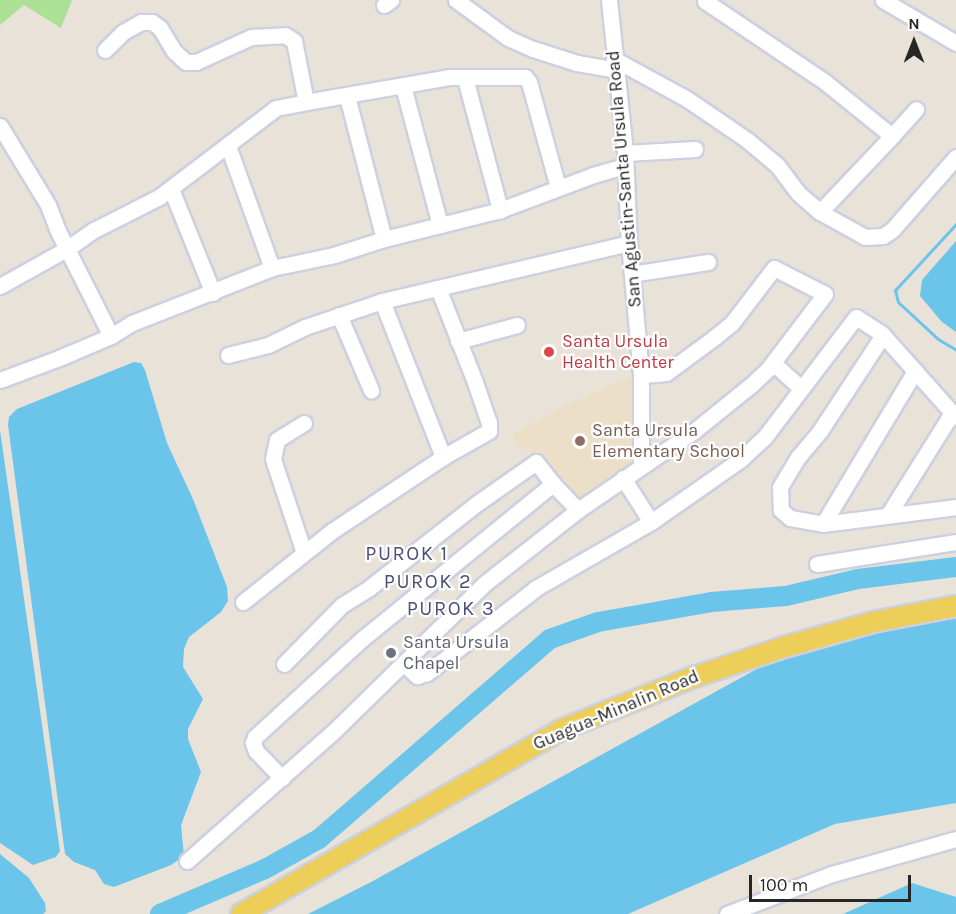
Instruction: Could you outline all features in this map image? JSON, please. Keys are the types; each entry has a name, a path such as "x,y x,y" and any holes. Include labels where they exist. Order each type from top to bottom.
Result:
{"main road":[{"name":"Guagua-Minalin Road","path":"241,914 563,729 694,677 784,647 873,622 956,606"}],"street":[{"path":"456,0 508,39 533,50 577,63 615,65 687,99 747,140 777,165 798,193 820,212 865,237 883,236 956,157"},
{"name":"San Agustin-Santa Ursula Road","path":"609,0 625,159 629,243 641,375 641,465"},
{"path":"883,0 956,43"},
{"path":"705,1 825,82 892,136"},
{"path":"105,50 123,32 141,22 152,22 160,27 174,51 186,62 196,62 250,37 285,35 294,41 306,102"},
{"path":"0,286 68,248 94,230 146,205 171,189 276,108 306,102 403,87 449,77 527,78 558,187"},
{"path":"465,78 500,210"},
{"path":"403,87 440,225"},
{"path":"347,96 384,239"},
{"path":"820,212 916,109"},
{"path":"0,126 48,205 111,336"},
{"path":"228,146 272,268"},
{"path":"2,375 111,336 132,323 272,268 334,255 384,239 500,210 625,159 695,149"},
{"path":"171,189 213,292"},
{"path":"228,356 268,345 305,327 382,302 629,243"},
{"path":"632,274 708,262"},
{"path":"187,861 282,778 404,664 484,584 578,510 720,411 773,363 825,294 774,268 732,323 715,338 666,372 641,375"},
{"path":"243,602 332,531 443,457 489,432 489,423 438,288"},
{"path":"382,302 443,457"},
{"path":"339,315 371,390"},
{"path":"404,664 417,676 427,673 536,588 651,522 754,449 855,318 865,322 883,336 954,415 888,515"},
{"path":"458,341 517,325"},
{"path":"883,336 820,431 798,457 780,487 781,510 790,518 823,524 956,507"},
{"path":"773,363 801,388"},
{"path":"823,524 915,371"},
{"path":"304,423 277,440 273,459 304,553"},
{"path":"284,664 342,605 369,588 476,504 536,462 578,510"},
{"path":"623,478 651,522"},
{"path":"282,778 256,751 253,743 255,737 362,639 553,484"},
{"path":"818,564 956,542"},
{"path":"727,914 832,874 956,839"}],"shaded area":[{"name":"Santa Ursula Elementary School","path":"644,375 644,462 579,506 552,479 528,448 522,451 511,434 570,403 625,379"}],"green space":[{"path":"0,0 72,0 61,28 24,5 0,25"}],"water":[{"path":"956,241 956,332 942,322 920,296 922,280"},
{"path":"134,362 141,363 145,370 167,443 193,499 227,587 228,601 221,612 189,637 184,649 183,667 203,699 188,729 188,739 201,772 181,825 184,856 171,865 114,887 104,884 95,870 74,862 65,854 8,425 9,417 17,409"},
{"path":"0,430 60,851 56,857 33,865 0,843"},
{"path":"956,612 956,803 835,824 628,914 308,914 371,882 793,649"},
{"path":"0,854 29,878 45,903 46,911 43,914 0,914"},
{"path":"912,883 956,897 956,914 843,914"}],"waterway":[{"path":"956,224 895,290 898,302 938,339 956,350"},
{"path":"160,914 265,869 319,839 550,639 598,622 711,602 786,596 858,579 956,567"}],"place":[{"name":"Santa Ursula Health Center","path":"549,352"},
{"name":"Santa Ursula Elementary School","path":"580,441"},
{"name":"Santa Ursula Chapel","path":"391,653"}],"district":[{"name":"PUROK 1","path":"407,553"},
{"name":"PUROK 2","path":"428,581"},
{"name":"PUROK 3","path":"451,608"}]}
